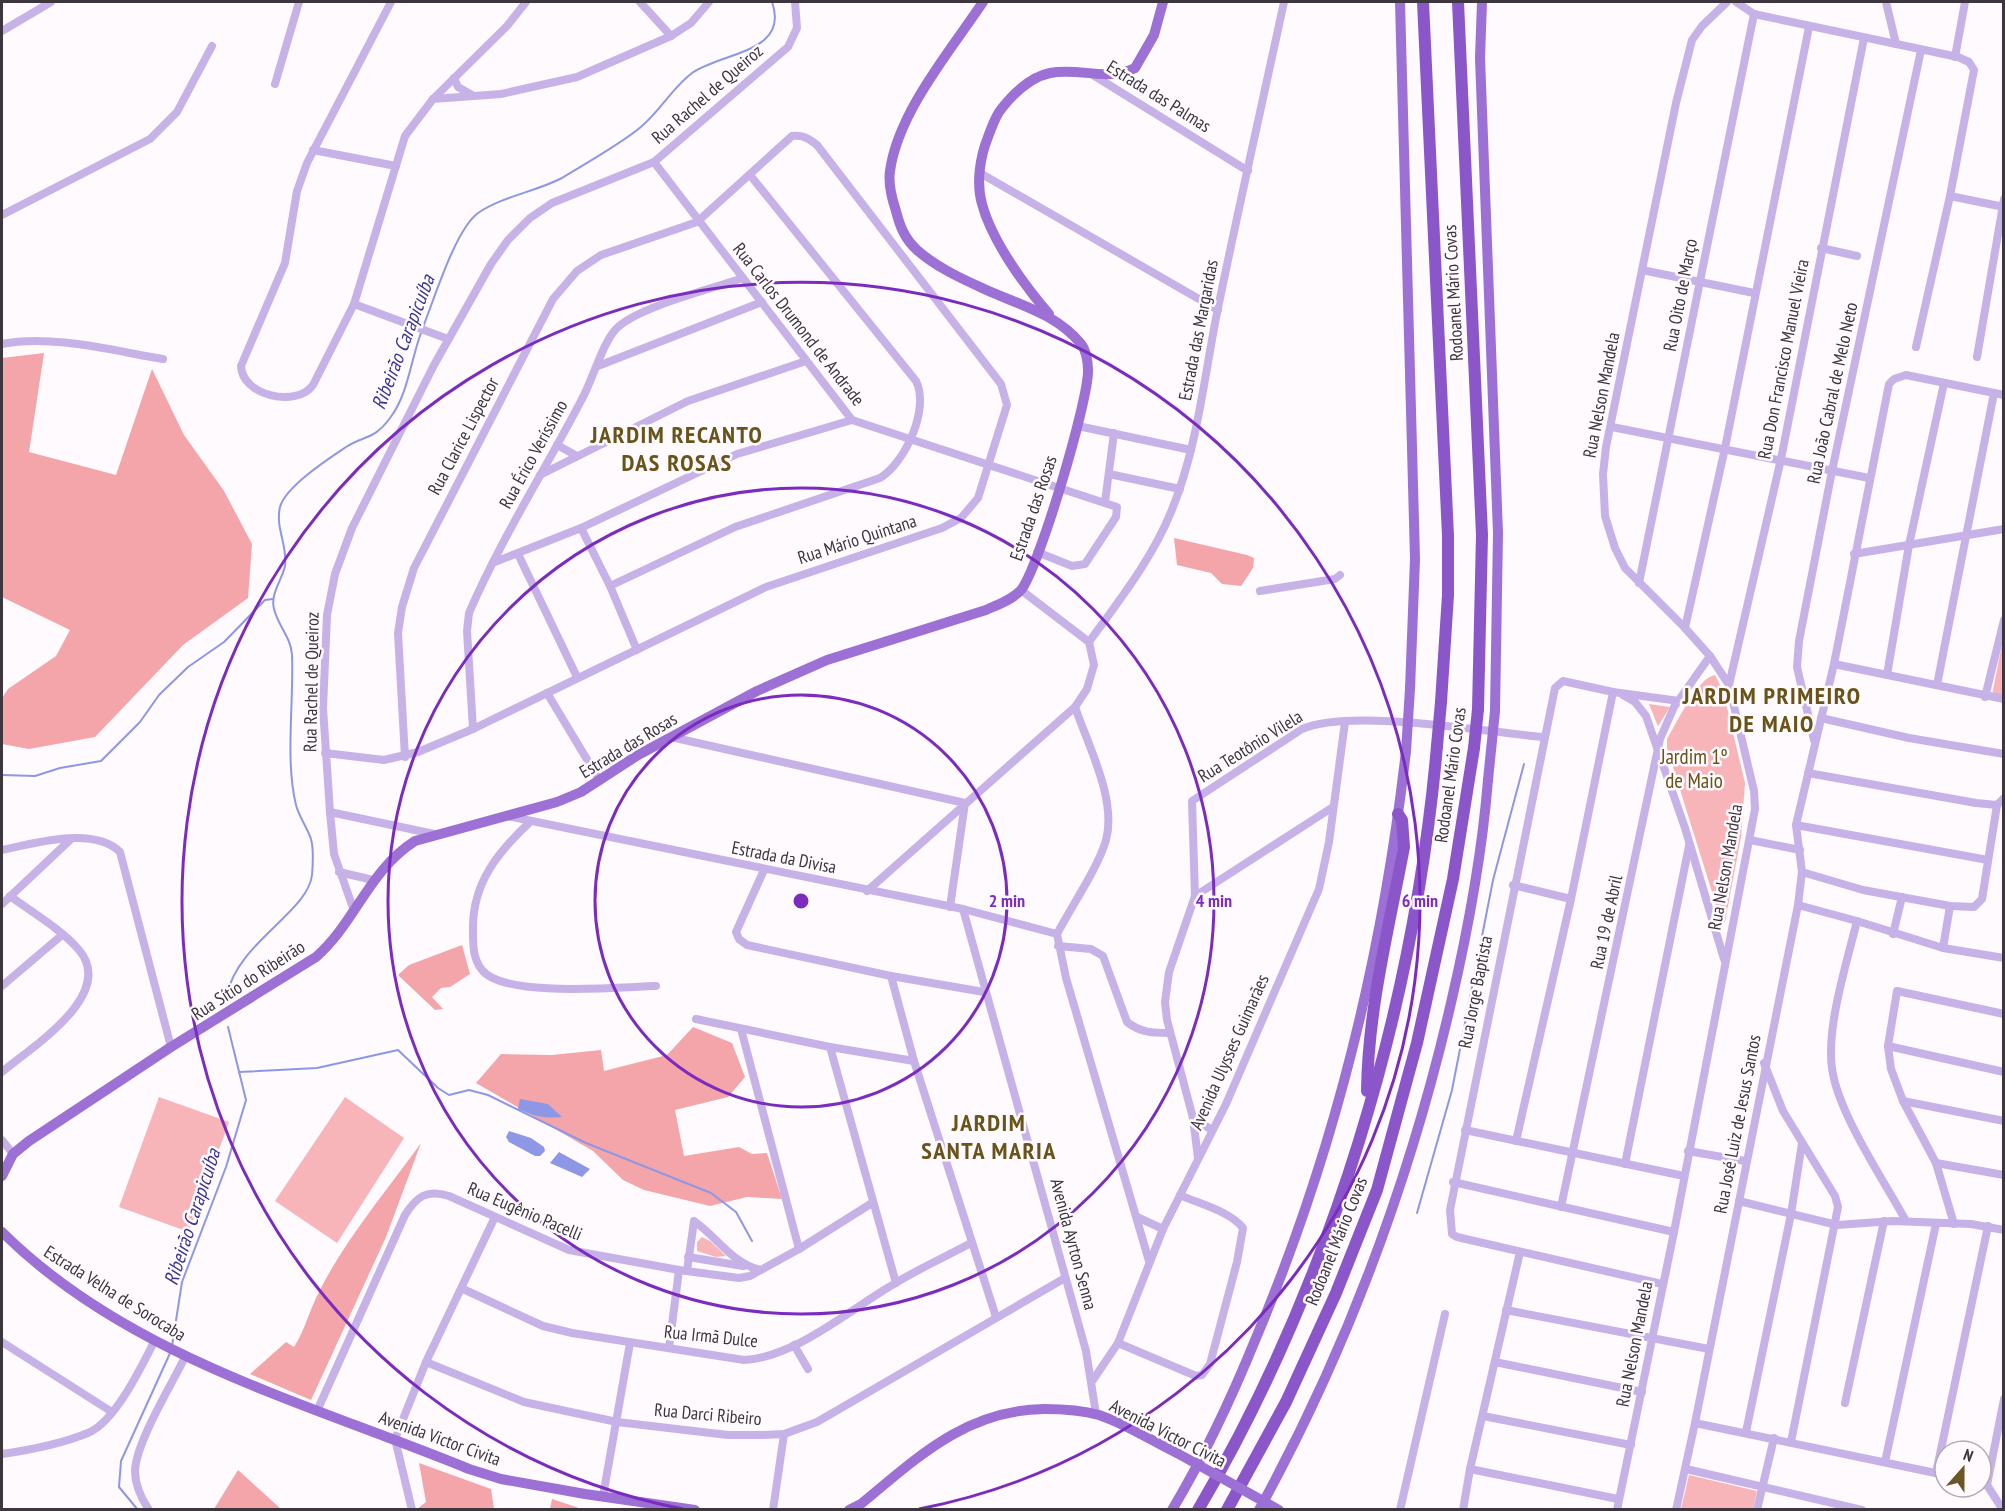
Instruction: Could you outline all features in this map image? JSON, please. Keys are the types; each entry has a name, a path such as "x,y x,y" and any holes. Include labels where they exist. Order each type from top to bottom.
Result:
{"highway":[{"name":"Rodoanel Mário Covas","path":"1198,1509 1223,1466 1303,1295 1343,1192 1386,1040 1425,864 1441,702 1448,595 1448,536 1423,2"},
{"name":"Rodoanel Mário Covas","path":"1227,1509 1292,1391 1336,1293 1377,1190 1417,1043 1454,879 1478,709 1482,535 1458,2"},
{"path":"1367,1108 1368,1060 1374,1014 1404,847 1402,820 1398,814"}],"main road":[{"name":"Estrada das Rosas","path":"504,815 558,802 600,781 671,737 758,691 827,660 986,610 1007,601 1021,590 1037,552 1078,426 1088,371 1086,355 1082,345 1050,315 1006,300 962,279 917,250 902,232 892,196 889,173 906,121 983,2"},
{"path":"1092,74 1111,76 1135,68 1154,35 1163,2"},
{"path":"1172,1509 1236,1386 1277,1289 1311,1192 1341,1093 1366,994 1398,814 1406,751 1410,689 1414,559 1400,2"},
{"path":"1260,1509 1336,1354 1384,1234 1411,1153 1437,1059 1460,963 1480,853 1495,711 1498,533 1480,58 1482,2"},
{"name":"Estrada das Palmas","path":"1050,315 1021,278 982,206 980,173 985,143 993,123 1011,96 1036,78 1050,73 1092,74"},
{"name":"Rua Sítio do Ribeirão","path":"2,1176 13,1155 46,1129 315,957 334,941 373,880 398,852 415,841 434,834 504,815"},
{"name":"Estrada Velha de Sorocaba","path":"2,1232 48,1275 183,1355"},
{"name":"Avenida Victor Civita","path":"183,1355 317,1411 395,1439 469,1470 501,1479 695,1509"},
{"name":"Avenida Victor Civita","path":"849,1509 861,1503 933,1446 965,1426 996,1415 1025,1409 1057,1409 1096,1414 1177,1454 1279,1509"}],"street":[{"path":"2,31 51,2"},
{"path":"275,84 299,2"},
{"path":"391,2 313,150 297,191 285,263 241,366 241,374 249,384 266,393 290,399 307,393 354,304 405,136 433,99 507,26 526,2"},
{"path":"640,2 671,36"},
{"path":"433,99 501,94 556,84 621,59 671,36 691,23 709,2"},
{"name":"Rua Rachel de Queiroz","path":"353,908 334,854 325,753 324,648 328,606 335,574 352,528 448,339 491,264 508,240 530,218 552,203 654,162 788,47 797,28 795,2"},
{"name":"Estrada das Margaridas","path":"1089,642 1138,572 1170,514 1180,489 1191,450 1218,310 1284,2"},
{"name":"Rua Nelson Mandela","path":"1617,1509 1674,1232 1755,809 1754,791 1729,685 1710,656 1625,568 1605,516 1603,474 1676,104 1692,40 1702,26 1726,2"},
{"path":"1736,2 1754,14 1955,57 1969,62 1974,70 1950,196 1916,347"},
{"path":"1887,2 1896,45"},
{"path":"1955,57 1965,2"},
{"name":"Rua Oito de Março","path":"1639,583 1754,14"},
{"path":"1685,628 1725,448 1754,293 1809,27"},
{"name":"Rua Don Francisco Manuel Vieira","path":"1729,685 1781,459 1864,38"},
{"path":"2,215 150,139 177,112 212,46"},
{"name":"Rua João Cabral de Melo Neto","path":"1814,743 1797,667 1799,641 1832,471 1921,50"},
{"name":"Estrada das Palmas","path":"1092,74 1248,171"},
{"path":"454,78 458,87 472,95"},
{"name":"Rua Mário Quintana","path":"325,753 368,760 405,757 473,729 766,587 942,528 972,508 991,464 1007,405 1001,384 817,145 800,135 792,136 750,175"},
{"path":"313,150 396,166"},
{"name":"Rua Carlos Drumond de Andrade","path":"654,162 697,222 762,302 852,420 1105,502"},
{"path":"980,173 1218,310"},
{"path":"610,586 735,527 880,478 896,464 910,439 922,401 916,381 750,175 697,222"},
{"path":"1950,196 2003,204 1977,357"},
{"name":"Rua Clarice Lispector","path":"405,757 398,633 402,607 414,568 553,299 577,271 601,255 697,222"},
{"path":"1821,248 1857,256"},
{"path":"1642,270 1754,293"},
{"name":"Rua Érico Veríssimo","path":"473,729 467,631 469,613 598,366 610,338 626,321 743,278"},
{"path":"598,366 762,302"},
{"path":"354,304 448,339"},
{"path":"2,344 27,341 50,342 163,359"},
{"path":"540,475 688,401 806,361"},
{"name":"Rua José Luiz de Jesus Santos","path":"1676,1509 1686,1469 1764,1063 1797,905 1802,872 1796,825 1834,664 1889,384 1894,379 1906,375 1944,383"},
{"path":"1887,675 1909,545 1944,383 1999,394 1966,535 1937,685"},
{"path":"495,562 581,528 737,454 852,420"},
{"path":"1078,426 1191,450"},
{"path":"1612,427 1869,478"},
{"path":"1037,552 1072,566 1085,564 1118,513 1117,507 1105,502 1114,433"},
{"path":"557,445 577,456"},
{"path":"1109,474 1180,489"},
{"path":"581,528 610,586 637,650"},
{"path":"1854,554 2004,530"},
{"path":"518,554 577,677"},
{"path":"1260,591 1335,579 1340,575"},
{"path":"867,891 1075,707 1087,688 1095,665 1089,642 1021,590"},
{"path":"1985,697 2004,620"},
{"name":"Rua 19 de Abril","path":"1561,1207 1658,751 1666,723 1710,656"},
{"path":"1834,664 1985,697 2004,699"},
{"name":"Rua Jorge Baptista","path":"1520,1252 1452,1233 1450,1210 1453,1182 1543,737 1555,688 1563,681 1616,693"},
{"path":"547,693 600,781"},
{"path":"1616,693 1679,700"},
{"path":"1616,693 1635,702 1646,716 1725,962"},
{"path":"1516,1141 1616,693"},
{"path":"1075,707 1103,788 1108,806 1108,825 1100,852 1057,934 1058,945 1149,1261"},
{"path":"1821,718 1909,738 2004,754"},
{"name":"Rua Teotônio Vilela","path":"1198,1158 1193,1118 1170,1033 1166,989 1195,896 1192,801 1302,729 1320,723 1377,721 1543,737"},
{"name":"Avenida Ulysses Guimarães","path":"1093,1380 1118,1343 1163,1229 1212,1130 1320,889 1345,722"},
{"path":"671,737 965,803"},
{"path":"1808,773 1996,805"},
{"path":"1802,872 1863,890 1950,906 1974,907 1982,899 1996,805 2004,798"},
{"path":"950,907 965,803"},
{"path":"1195,896 1333,807"},
{"path":"330,813 434,834"},
{"name":"Estrada da Divisa","path":"504,815 963,909 1057,934"},
{"path":"530,822 505,846 490,865 481,886 473,914 473,949 482,970 503,983 547,989 656,986"},
{"path":"1796,825 1988,860"},
{"path":"2,850 39,842 90,838 114,845 126,866 171,1047"},
{"path":"2,904 70,839"},
{"path":"1750,840 1800,850"},
{"path":"1625,1164 1689,846"},
{"path":"764,870 736,932 739,939 747,945 984,992"},
{"path":"339,872 373,880"},
{"path":"1513,885 1571,899"},
{"path":"2,1072 68,1017 84,994 87,966 78,950 62,935 10,897"},
{"path":"1893,934 1902,897"},
{"path":"1797,905 1943,948 2004,958"},
{"path":"1943,948 1950,906"},
{"name":"Avenida Ayrton Senna","path":"963,909 984,992 1027,1132 1093,1380 1096,1414"},
{"path":"1857,921 1837,1012 1832,1045 1832,1072 1840,1098 1906,1221"},
{"path":"2,987 62,935"},
{"path":"1058,945 1098,951 1103,956 1127,1022 1136,1029 1146,1032 1170,1033"},
{"path":"891,975 914,1061 945,1150 971,1243 996,1317"},
{"path":"1954,1224 1936,1163 1903,1101 1891,1069 1888,1046 1898,991 2004,1014"},
{"path":"696,1019 830,1047 914,1061"},
{"path":"741,1029 799,1249"},
{"path":"1888,1046 2004,1072"},
{"path":"830,1047 896,1282"},
{"path":"1764,1063 1783,1111 1835,1196 1838,1207 1791,1442"},
{"path":"1903,1101 2004,1121"},
{"path":"1193,1118 1212,1130"},
{"path":"1465,1130 1684,1176"},
{"path":"2,1140 13,1155"},
{"path":"1746,1432 1791,1214 1802,1143"},
{"path":"1688,1151 1745,1161"},
{"path":"1936,1163 2004,1175"},
{"path":"1453,1182 1674,1232"},
{"name":"Rua Eugênio Pacelli","path":"317,1411 414,1200 423,1194 436,1192 569,1250 683,1271 739,1278 760,1270 799,1249 872,1203"},
{"path":"1118,1343 1196,1376 1202,1375 1210,1364 1243,1235 1238,1222 1180,1195"},
{"path":"1739,1201 1836,1225 1906,1221 1988,1226 2004,1230"},
{"path":"1137,1217 1163,1229"},
{"path":"412,1509 395,1439 426,1362 463,1289 494,1218"},
{"path":"669,1348 694,1221 717,1239 744,1267"},
{"path":"1845,1403 1884,1221"},
{"path":"1885,1462 1936,1224"},
{"path":"1943,1439 1988,1226"},
{"name":"Rua Irmã Dulce","path":"463,1289 543,1326 744,1360 763,1358 794,1345 896,1282 971,1243"},
{"path":"1463,1509 1470,1468 1520,1252 1662,1284"},
{"path":"688,1257 760,1270"},
{"name":"Rua Darci Ribeiro","path":"426,1362 524,1402 617,1422 728,1435 784,1434 817,1422 1065,1278"},
{"path":"1506,1310 1709,1349"},
{"path":"1400,1509 1446,1314"},
{"path":"2,1454 33,1450 88,1433 112,1412 158,1342"},
{"path":"603,1496 630,1342"},
{"path":"2,1343 112,1412"},
{"path":"794,1345 808,1369"},
{"path":"149,1509 137,1486 137,1461 183,1355"},
{"path":"1494,1362 1642,1392"},
{"path":"1993,1446 2004,1399"},
{"path":"1483,1416 1630,1445"},
{"path":"1695,1423 1933,1472"},
{"path":"773,1509 784,1434"},
{"path":"1757,1509 1774,1438"},
{"path":"1470,1468 1618,1499"},
{"path":"1686,1469 1862,1509"},
{"path":"1993,1496 2003,1509"}],"shaded area":[{"path":"44,353 29,452 116,475 152,369 184,435 224,491 252,544 248,598 183,645 95,737 29,749 2,744 2,698 8,689 56,656 70,630 2,597 2,358"},
{"path":"1174,538 1247,555 1254,558 1253,568 1241,586 1222,584 1211,573 1177,565"},
{"path":"2003,639 2003,696 1992,695"},
{"path":"1715,675 1723,691 1745,783 1741,837 1725,922 1722,924 1667,748 1667,739 1688,702 1708,678"},
{"path":"1649,704 1670,707 1658,726 1657,724"},
{"path":"462,945 470,974 450,987 441,988 432,997 443,1009 435,1010 398,975 409,965"},
{"path":"693,1027 732,1043 745,1077 728,1097 675,1110 684,1156 739,1147 752,1154 767,1153 782,1199 747,1197 710,1206 644,1190 623,1180 593,1151 476,1083 501,1054 552,1055 601,1050 604,1071 667,1055"},
{"path":"159,1097 229,1122 189,1232 119,1207"},
{"path":"345,1097 404,1138 337,1243 275,1201"},
{"path":"421,1143 386,1237 311,1400 250,1374 286,1342 294,1347 329,1273 367,1216"},
{"path":"702,1237 710,1241 726,1256 716,1257 697,1251 697,1242"},
{"path":"419,1463 491,1489 494,1509 417,1509 426,1502"},
{"path":"238,1470 281,1509 214,1509"},
{"path":"1689,1475 1757,1491 1753,1509 1681,1509"},
{"path":"552,1499 582,1509 550,1509"}],"water":[{"path":"520,1099 548,1104 562,1117 539,1116 518,1109"},
{"path":"509,1131 531,1138 544,1147 545,1151 540,1156 535,1156 509,1142 506,1137"},
{"path":"559,1152 590,1169 582,1177 550,1163"}],"waterway":[{"name":"Ribeirão Carapicuíba","path":"423,327 453,249 469,222 478,213 498,202 552,183 592,160 642,126 678,85 692,73 750,49 763,41 771,32 775,19 772,2"},
{"name":"Ribeirão Carapicuíba","path":"227,995 233,976 244,960 298,902 308,889 312,875 312,843 296,805 291,769 292,655 273,603 285,566 285,551 279,522 280,507 298,482 346,447 374,434 390,418 401,399 421,333"},
{"path":"2,775 35,776 60,768 101,761 140,722 159,695 188,667 224,642 265,600 273,599"},
{"path":"1417,1213 1452,1090 1493,880 1524,764"},
{"name":"Ribeirão Carapicuíba","path":"172,1346 182,1282 226,1167 246,1100 228,1027"},
{"path":"239,1072 317,1068 398,1050 438,1088 449,1095 469,1090 488,1095 586,1143 711,1193 736,1212 752,1241"},
{"name":"Ribeirão Carapicuíba","path":"138,1510 119,1487 121,1461 171,1351"}],"district":[{"name":"JARDIM RECANTO DAS ROSAS","path":"677,448"},
{"name":"JARDIM PRIMEIRO DE MAIO","path":"1772,709"},
{"name":"Jardim 1º de Maio","path":"1694,768"},
{"name":"JARDIM SANTA MARIA","path":"989,1136"}]}
